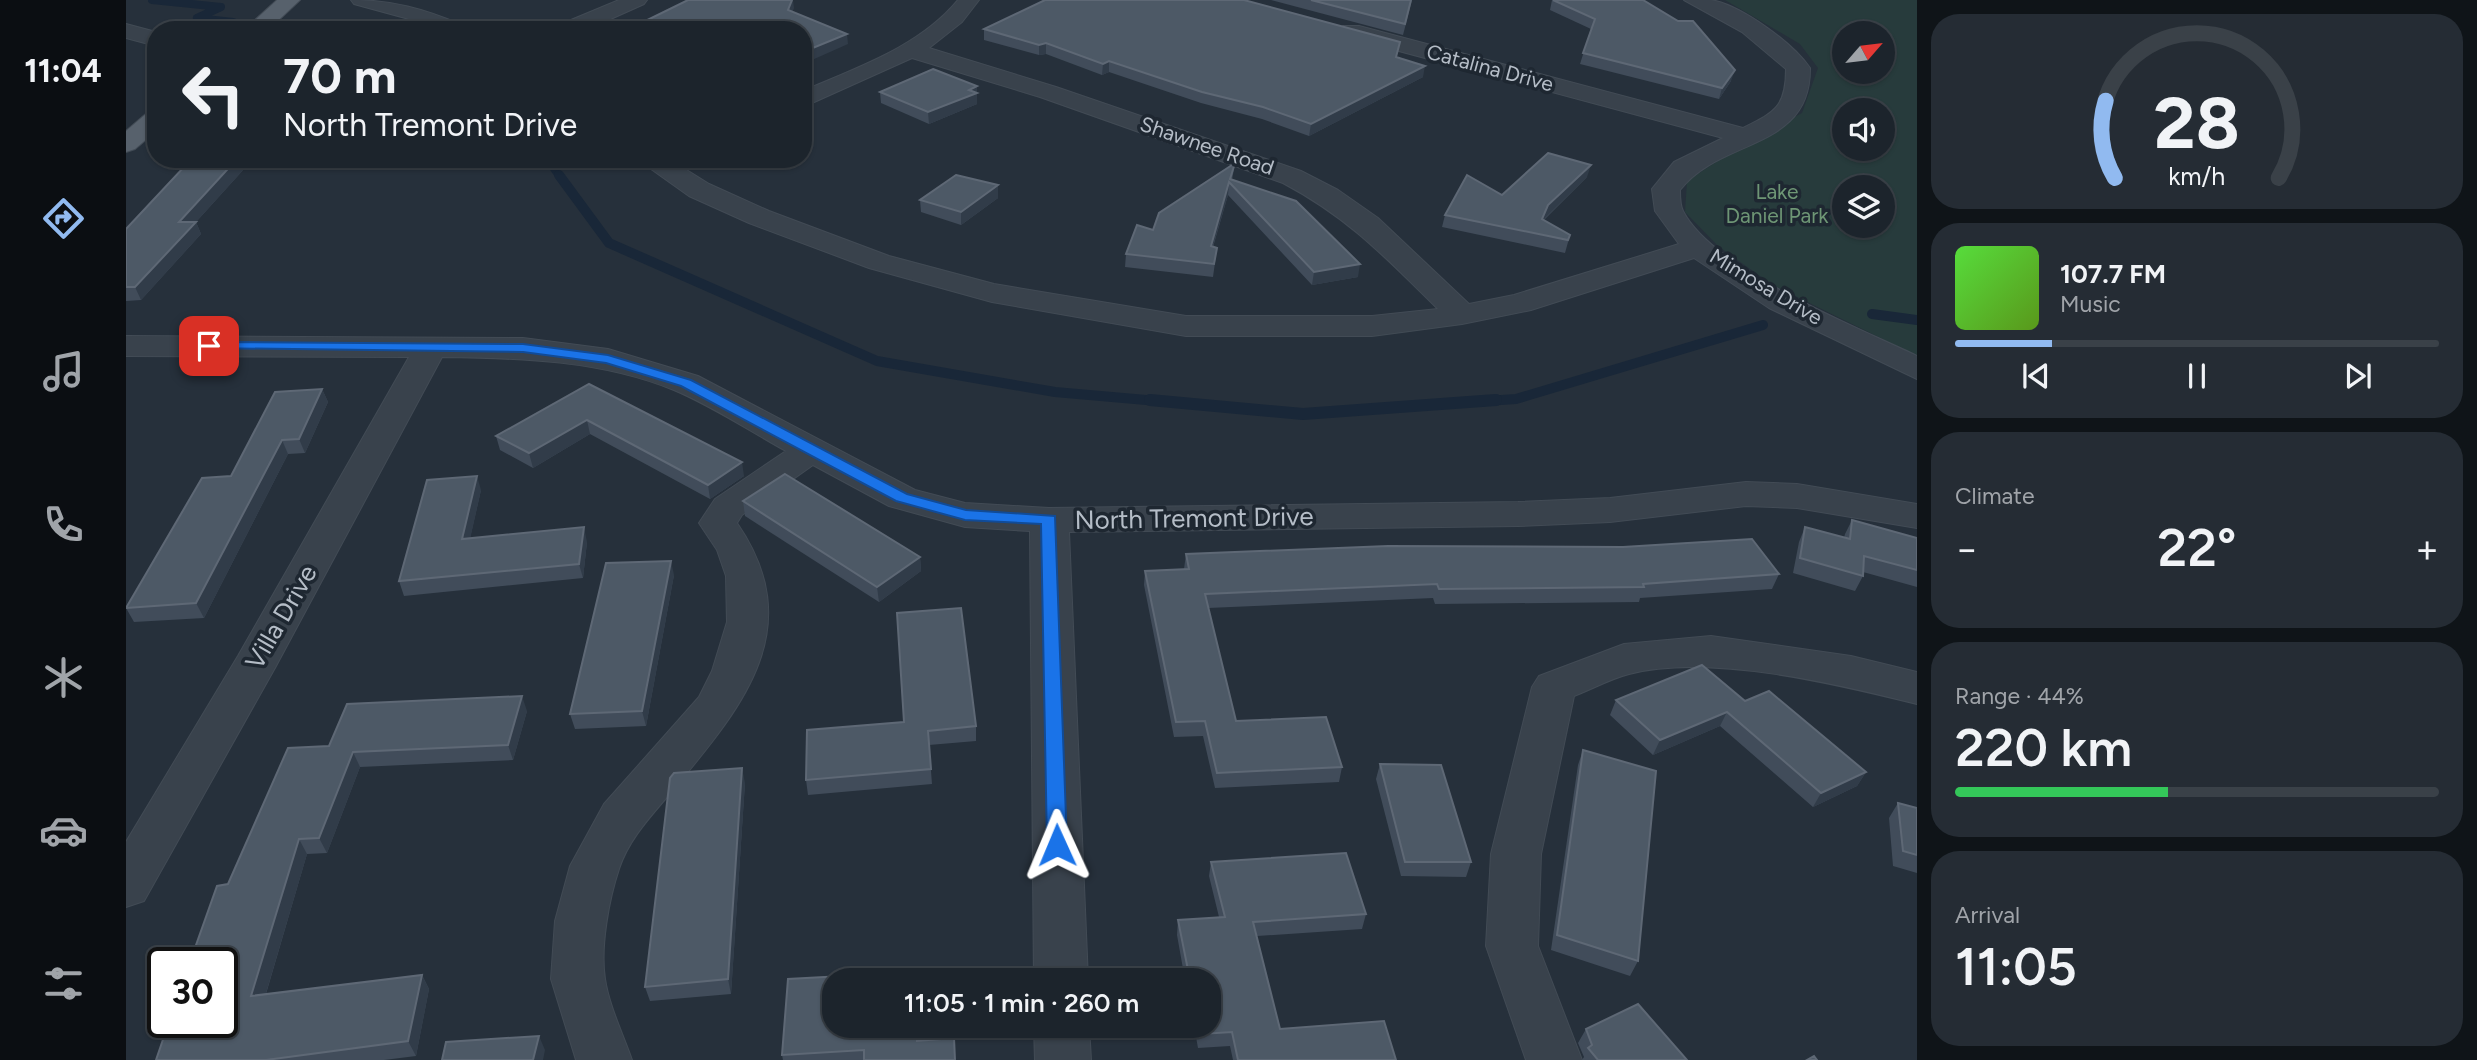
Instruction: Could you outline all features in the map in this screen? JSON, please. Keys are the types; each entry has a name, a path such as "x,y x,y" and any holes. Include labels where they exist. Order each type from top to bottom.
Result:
{"main road":[{"path":"266,21 290,0"},
{"path":"126,144 147,126"}],"street":[{"path":"361,0 432,21"},
{"path":"587,21 637,0"},
{"path":"812,96 910,50 959,16 969,0"},
{"name":"Mimosa Drive","path":"1693,0 1735,17 1774,42 1798,68 1798,91 1789,111 1773,123 1684,168 1666,189 1668,209 1698,247 1724,267 1790,305 1917,369"},
{"name":"Catalina Drive","path":"1329,25 1743,136"},
{"path":"126,31 147,37"},
{"name":"Shawnee Road","path":"910,50 1048,92 1293,177 1328,196 1368,224 1462,315"},
{"path":"668,168 699,190 759,218 879,262 992,293 1186,326 1372,326 1462,315 1520,303 1698,247"},
{"name":"North Tremont Drive","path":"126,346 523,348 608,359 686,383 902,498 965,515 1049,520 1610,510 1746,494 1797,496 1917,516"},
{"name":"Villa Drive","path":"126,886 261,654 432,346"},
{"path":"604,1060 578,979 581,921 594,866 621,818 716,707 734,671 748,622 746,576 736,550 718,523 728,507 812,450"},
{"path":"1049,520 1060,968"},
{"path":"1555,1060 1511,946 1516,854 1554,687 1624,659 1711,651 1850,672 1917,688"},
{"path":"1062,1038 1063,1060"}],"green space":[{"name":"Lake Daniel Park","path":"1725,0 1917,0 1917,356 1771,284 1718,246 1685,212 1687,181 1739,147 1802,113 1818,68 1800,44"}],"building":[{"path":"688,0 792,0 788,10 847,34 812,48 812,21 645,21"},
{"path":"1045,0 1244,0 1400,42 1396,57 1425,66 1311,124 1109,61 1103,64 1046,43 1039,45 984,29"},
{"path":"1311,0 1411,0 1405,24"},
{"path":"1553,0 1643,0 1678,21 1693,21 1735,70 1722,88 1583,53 1595,19"},
{"path":"933,69 977,86 969,90 977,93 928,112 880,92"},
{"path":"1548,153 1591,165 1548,205 1542,219 1570,235 1568,240 1445,215 1467,175 1502,195"},
{"path":"1235,163 1230,179 1296,201 1360,264 1314,272 1229,182 1211,246 1217,248 1214,264 1126,254 1137,225 1153,230 1159,213"},
{"path":"183,168 229,168 179,222 196,222 135,287 126,287 126,229"},
{"path":"956,175 998,185 961,212 920,200"},
{"path":"589,384 742,462 708,485 587,420 529,453 496,436"},
{"path":"322,389 299,439 282,440 196,603 126,608 202,478 231,476 275,392"},
{"path":"785,474 920,557 877,587 743,501"},
{"path":"477,476 462,539 584,527 579,564 399,581 427,480"},
{"path":"1852,520 1917,538 1917,570 1864,556 1863,576 1800,558 1805,527 1850,539"},
{"path":"1752,539 1779,574 1643,584 1644,587 1439,589 1437,584 1205,594 1236,721 1326,717 1342,767 1217,773 1205,721 1176,722 1145,571 1189,569 1186,554 1388,546 1623,547"},
{"path":"671,561 642,711 570,714 606,563"},
{"path":"961,608 976,726 928,731 931,769 806,780 807,730 904,722 897,613"},
{"path":"1702,665 1745,701 1769,691 1866,772 1821,793 1727,712 1660,740 1616,700"},
{"path":"522,696 508,745 353,752 319,838 299,839 251,996 422,975 408,1041 266,1060 156,1060 164,1038 238,1038 238,947 195,947 217,886 228,884 288,748 329,746 347,704"},
{"path":"1583,750 1656,771 1638,961 1557,935"},
{"path":"1380,764 1441,765 1471,862 1405,862"},
{"path":"742,768 728,979 645,987 670,778 674,773"},
{"path":"1898,803 1917,808 1917,855 1903,851"},
{"path":"1346,853 1366,914 1253,922 1280,1029 1384,1021 1396,1060 1238,1060 1232,1032 1221,1033 1221,968 1188,968 1178,920 1225,917 1211,862"},
{"path":"822,977 822,1038 917,1038 917,1041 954,1038 955,1060 864,1060 864,1050 782,1055 788,979"},
{"path":"1638,1004 1687,1060 1598,1060 1588,1048 1592,1045 1586,1029"},
{"path":"539,1036 533,1060 442,1060 446,1042"}],"waterway":[{"path":"152,0 221,7 197,18 224,21"},
{"path":"554,168 560,177"},
{"path":"559,175 609,243 877,361 1055,392 1169,402"},
{"path":"1872,314 1917,320"},
{"path":"1471,402 1516,399 1763,325"},
{"path":"1150,400 1303,414 1496,400"}],"route":[{"path":"209,346 523,348 608,359 686,383 902,498 965,515 1049,520 1057,845"}]}
